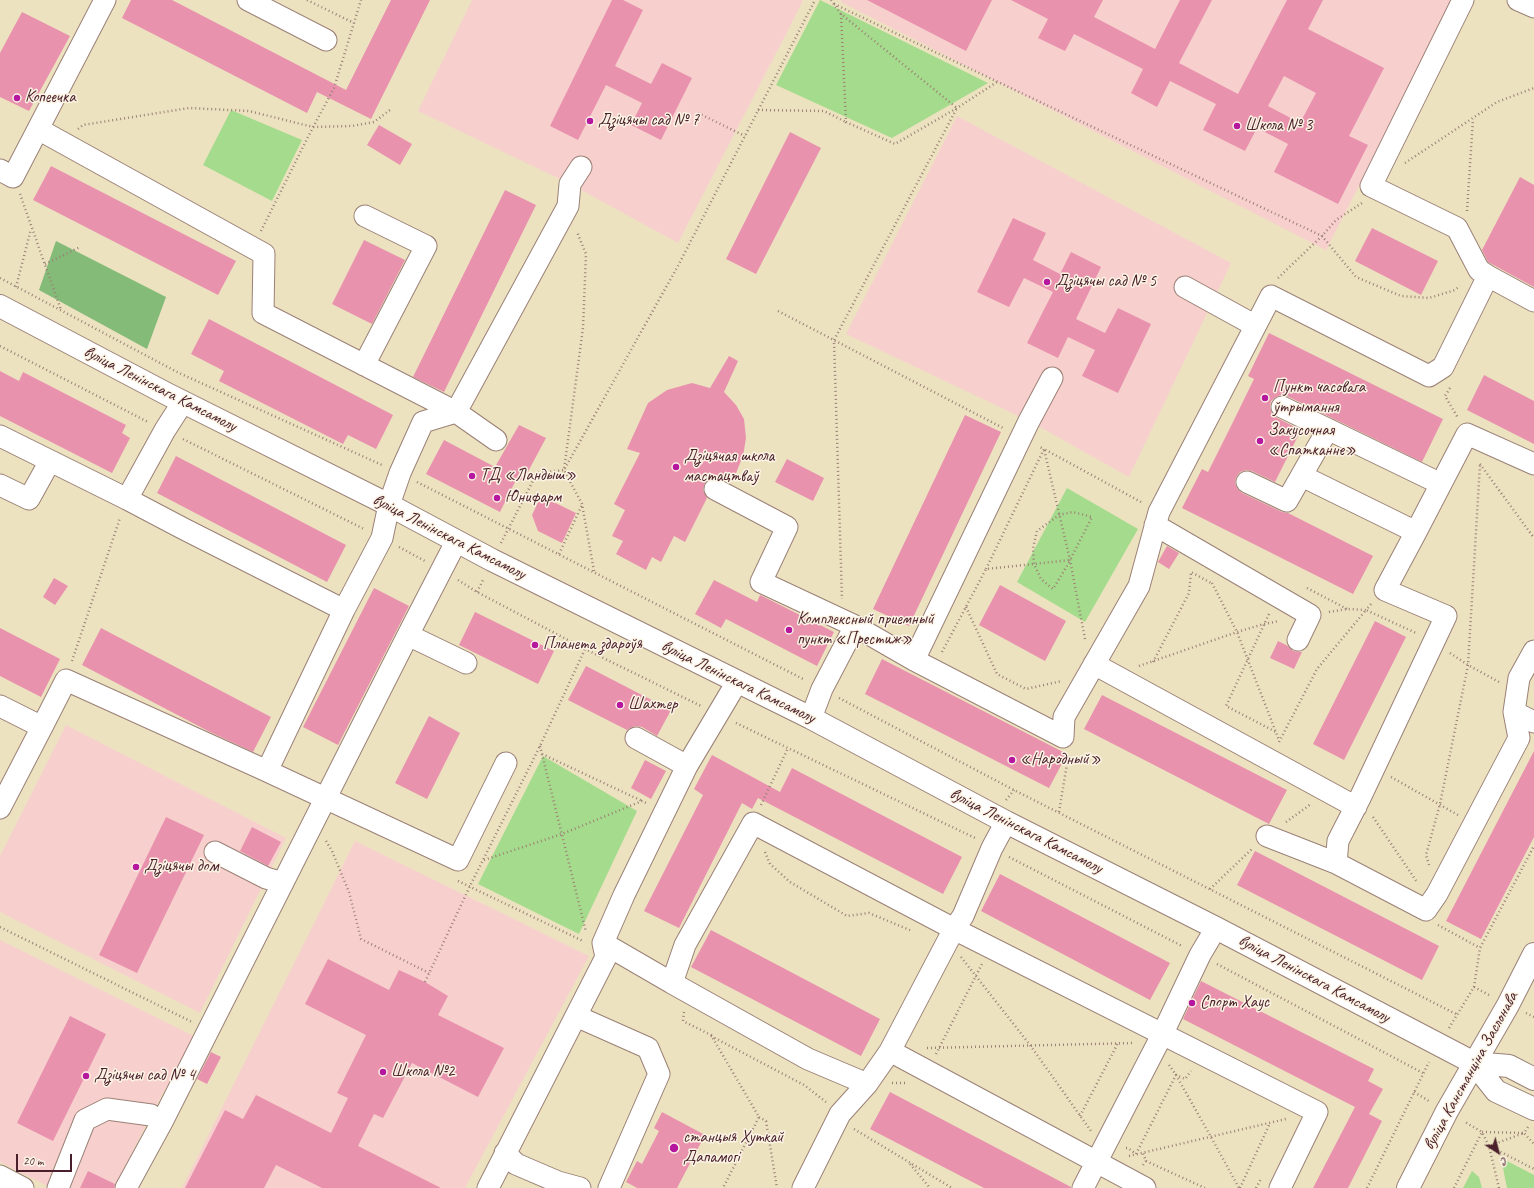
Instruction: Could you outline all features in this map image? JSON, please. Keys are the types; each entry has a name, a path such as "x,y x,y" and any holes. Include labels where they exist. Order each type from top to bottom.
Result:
{"main road":[{"name":"вуліца Ленінскага Камсамолу","path":"0,306 183,402 389,505 456,542 811,718 1006,822 1216,928 1474,1063 1508,1066 1534,1079"},
{"name":"вуліца Канстанціна Заслонава","path":"1408,1188 1534,954"},
{"name":"вуліца Ленінскага Камсамолу","path":"1474,1063 1496,1091 1534,1109"}],"lane":[{"path":"7,173 38,129 105,0"},
{"path":"248,0 326,40"},
{"path":"1463,0 1371,186 1456,228 1479,270 1534,301"},
{"path":"1518,0 1534,8"},
{"path":"38,129 264,254 263,313 456,412 496,440"},
{"path":"267,771 344,610 382,538 389,505 400,473 423,422 456,412 568,206 570,184 581,167"},
{"path":"364,365 426,246 365,216"},
{"path":"715,489 787,527 761,582 849,624 914,660 1063,737 1064,717 1139,586 1157,519 1254,325 1271,296 1429,376 1443,367 1488,276"},
{"path":"1185,287 1254,325"},
{"path":"914,660 1021,438 1052,378"},
{"path":"127,499 165,430 183,402"},
{"path":"1282,407 1441,484"},
{"path":"1247,482 1287,501 1328,429"},
{"path":"1336,863 1338,841 1375,768 1446,616 1385,590 1467,434 1534,464"},
{"path":"2,441 50,461 127,499 344,610"},
{"path":"0,485 29,499 50,461"},
{"path":"1302,476 1416,532"},
{"path":"1157,519 1310,615 1298,640"},
{"path":"126,1188 209,1030 456,542"},
{"path":"811,718 849,624"},
{"path":"408,635 466,663"},
{"path":"1267,836 1336,863 1426,910 1437,894 1519,738 1515,702 1519,678 1534,651"},
{"path":"1094,664 1358,803"},
{"path":"0,808 66,680 458,860 506,762"},
{"path":"595,940 624,895 687,766 737,682"},
{"path":"1515,702 1534,722"},
{"path":"0,706 42,728"},
{"path":"636,738 687,766"},
{"path":"803,1188 840,1114 877,1083 897,1055 951,934 962,916 992,848 1006,822"},
{"path":"672,983 686,945 753,823 951,934 990,947 1159,1041 1317,1112 1280,1188"},
{"path":"215,852 266,878 283,883"},
{"path":"1083,1188 1108,1153 1200,955 1216,928"},
{"path":"595,940 808,1059 877,1083"},
{"path":"488,1188 606,957 595,940"},
{"path":"576,1016 648,1048 659,1074 609,1188"},
{"path":"897,1055 926,1070 1108,1153 1145,1188"},
{"path":"58,1188 85,1120 107,1109 151,1115 162,1122"},
{"path":"505,1153 516,1164 558,1182 580,1188"},
{"path":"0,1176 23,1188"}],"path":[{"path":"307,0 354,23"},
{"path":"253,248 334,88 361,0"},
{"path":"564,470 679,264 815,0"},
{"path":"831,0 840,14 957,108"},
{"path":"834,4 1322,236 1356,277 1402,296 1429,298 1455,290 1465,283"},
{"path":"840,14 846,122"},
{"path":"758,110 824,111 895,144 957,108 997,82"},
{"path":"1403,164 1497,102 1534,88"},
{"path":"61,141 83,125 189,108 249,111 313,127 352,126 374,122 390,110"},
{"path":"849,624 834,340 957,108"},
{"path":"698,113 745,136"},
{"path":"1467,213 1473,118"},
{"path":"7,173 32,228 62,310"},
{"path":"1276,280 1322,236 1336,220 1359,204 1367,201"},
{"path":"568,206 586,254 583,328 564,470 582,504 594,571"},
{"path":"16,287 32,228"},
{"path":"45,264 80,247"},
{"path":"0,278 179,373 400,473 594,571 1059,812 1458,1015 1474,986 1480,948 1534,846"},
{"path":"778,311 1044,449 1157,519"},
{"path":"1453,382 1445,396 1467,434 1480,465 1534,538"},
{"path":"1044,449 1070,560 1086,645"},
{"path":"933,670 986,570 1044,449"},
{"path":"1480,465 1468,666 1440,804 1426,855 1437,894 1438,925 1480,948"},
{"path":"508,528 537,473 564,470"},
{"path":"66,680 127,499"},
{"path":"559,554 582,504"},
{"path":"1073,512 1092,517 1053,589 1041,579 1034,564 1033,548 1037,531 1059,515 1073,512"},
{"path":"986,570 1070,560"},
{"path":"1152,662 1189,593 1191,572 1212,583 1237,632 1279,741 1317,669 1366,610 1435,642 1515,702"},
{"path":"1305,587 1347,609"},
{"path":"966,607 997,674 1026,689 1063,681"},
{"path":"1269,613 1226,706 1276,732"},
{"path":"1114,675 1264,624"},
{"path":"424,982 540,746 585,649"},
{"path":"1059,812 1068,758 1063,737"},
{"path":"540,746 562,834 595,940"},
{"path":"788,748 753,823 770,864 790,882 847,916 869,913 914,931"},
{"path":"542,754 665,811"},
{"path":"1375,768 1440,804 1473,825"},
{"path":"484,860 562,834 642,801"},
{"path":"1358,803 1419,884"},
{"path":"314,822 332,851 349,892 361,939 429,973"},
{"path":"0,928 209,1030"},
{"path":"951,934 976,976 1030,1045 1108,1153 1118,1159 1287,1119"},
{"path":"877,1083 916,1084 940,1048 990,947"},
{"path":"685,1009 683,1021 711,1035 759,1117 766,1121 777,1188"},
{"path":"897,1055 910,1049 1159,1041 1176,1075 1212,1137 1239,1188"},
{"path":"1080,1116 1118,1043"},
{"path":"1176,1075 1185,1079 1192,1069"},
{"path":"1367,1188 1423,1073"},
{"path":"1136,1154 1176,1075"},
{"path":"722,1188 759,1117"},
{"path":"1239,1188 1270,1123"},
{"path":"854,1130 856,1124"},
{"path":"1482,1132 1524,1133 1534,1144"},
{"path":"1482,1132 1489,1146 1499,1188"},
{"path":"1454,1188 1482,1132"},
{"path":"1489,1146 1524,1133"},
{"path":"1489,1146 1534,1169"},
{"path":"1108,1153 1128,1148 1136,1154"},
{"path":"1143,1153 1146,1161 1205,1188"},
{"path":"1139,1168 1144,1165 1146,1161"},
{"path":"909,1162 930,1188"}],"shaded area":[{"name":"Дзіцячы сад № 7","path":"472,0 803,1 678,243 570,184 418,111"},
{"name":"Школа № 3","path":"841,0 1455,0 1326,250 841,2"},
{"name":"Дзіцячы сад № 5","path":"957,116 1231,263 1129,477 1029,421 846,334"},
{"name":"Дзіцячы дом","path":"66,725 286,838 200,1013 0,912 0,856"},
{"name":"Школа №2","path":"355,841 589,956 465,1188 182,1188"},
{"name":"Дзіцячы сад № 4","path":"0,940 194,1036 151,1115 114,1188 51,1188 0,1162"}],"green space":[{"path":"820,0 988,83 892,138 776,85"},
{"path":"231,110 302,140 272,201 203,165"},
{"path":"56,241 166,297 147,349 39,290"},
{"path":"1067,488 1138,529 1085,622 1017,582"},
{"path":"543,756 637,811 579,934 478,884"},
{"path":"1507,1161 1534,1175 1534,1188 1507,1188 1503,1168"},
{"path":"1472,1171 1479,1177 1482,1188 1463,1188"}],"building":[{"path":"131,0 172,0 346,90 391,0 430,0 371,119 317,92 307,113 122,18"},
{"path":"612,0 623,0 643,10 615,66 651,84 662,63 692,78 661,140 631,125 642,103 606,85 578,140 550,126"},
{"path":"867,0 992,0 966,51"},
{"path":"1011,0 1103,0 1094,17 1155,49 1180,0 1212,0 1179,63 1238,94 1287,0 1323,0 1308,29 1384,68 1349,136 1368,145 1338,204 1274,172 1288,144 1257,128 1245,151 1203,130 1216,104 1170,81 1157,107 1131,93 1143,69 1074,34 1065,51 1038,38 1048,19","holes":["1284,76 1316,93 1300,123 1268,106"]},
{"path":"22,12 70,36 29,111 0,97 0,53"},
{"path":"379,125 412,144 400,165 367,145"},
{"path":"790,132 821,148 756,274 726,259"},
{"path":"51,166 236,261 218,295 33,200"},
{"path":"1520,177 1534,185 1534,287 1488,262 1482,250"},
{"path":"505,190 536,205 444,392 413,377"},
{"path":"1013,218 1046,233 1033,260 1060,274 1071,252 1101,267 1076,319 1105,333 1118,308 1151,324 1118,393 1082,376 1095,350 1068,337 1058,358 1027,343 1053,292 1024,278 1009,307 977,292"},
{"path":"1372,228 1438,261 1421,295 1355,261"},
{"path":"364,240 405,260 372,324 332,304"},
{"path":"209,319 393,415 376,449 348,435 343,444 219,381 224,371 191,354"},
{"path":"1269,333 1443,419 1422,462 1287,396 1281,395 1271,401 1270,407 1272,414 1301,430 1275,482 1252,471 1246,470 1240,472 1236,477 1235,483 1237,488 1242,493 1282,512 1288,513 1373,556 1353,594 1182,508 1202,469 1208,472 1233,422 1254,379 1248,376"},
{"path":"729,356 738,361 724,392 736,405 744,419 746,438 743,456 736,473 726,480 719,476 718,478 709,479 705,483 703,490 707,498 685,542 674,536 661,562 652,557 646,570 616,554 623,541 612,536 625,510 614,504 640,453 627,449 648,403 667,390 692,383 710,388"},
{"path":"0,371 19,381 23,372 126,425 122,433 130,438 112,473 0,416"},
{"path":"1484,375 1534,401 1534,444 1467,410"},
{"path":"965,415 1001,432 909,626 873,609"},
{"name":"ТД «Ландыш»","path":"519,425 546,438 523,481 517,478 500,512 426,474 444,440 495,467"},
{"path":"176,456 346,545 327,582 157,493"},
{"path":"787,459 824,478 813,501 775,482"},
{"path":"541,496 576,513 562,543 538,531 532,515"},
{"path":"1167,546 1179,553 1169,569 1158,562"},
{"path":"54,578 68,586 55,605 43,597"},
{"name":"Комплексный приемный пункт «Престиж»","path":"714,580 757,602 760,595 834,632 817,666 726,619 721,628 695,614"},
{"path":"1000,585 1066,621 1045,661 979,625"},
{"path":"374,588 409,606 338,745 303,727"},
{"path":"475,612 554,651 538,684 459,645"},
{"path":"1375,621 1406,637 1344,760 1313,744"},
{"path":"0,628 60,659 41,697 0,676"},
{"path":"101,628 271,717 253,752 210,732 82,665"},
{"path":"1278,641 1288,646 1293,651 1302,652 1294,669 1270,658"},
{"path":"882,659 1067,754 1049,788 865,694"},
{"name":"Шахтер","path":"586,666 671,710 657,736 642,727 636,726 627,730 568,700"},
{"path":"1102,695 1287,790 1269,824 1084,729"},
{"path":"429,716 460,733 427,799 395,783"},
{"path":"1534,751 1534,837 1481,939 1446,921"},
{"path":"712,755 780,792 792,768 962,857 943,894 758,798 752,809 742,803 679,928 644,911 703,795 694,789"},
{"path":"645,760 666,771 651,799 631,788"},
{"path":"166,817 204,835 137,973 99,955"},
{"path":"252,827 281,842 268,866 240,851"},
{"path":"1255,851 1439,946 1422,980 1237,885"},
{"path":"1000,874 1170,963 1150,1000 981,911"},
{"path":"711,930 880,1019 861,1056 691,967"},
{"path":"328,959 389,990 399,970 425,982 448,996 438,1015 504,1048 478,1097 412,1063 383,1118 374,1114 358,1146 441,1188 322,1188 276,1165 264,1188 185,1188 225,1110 243,1119 256,1095 331,1133 348,1098 337,1093 366,1035 305,1004"},
{"path":"1201,981 1374,1069 1368,1081 1383,1089 1369,1114 1382,1121 1348,1188 1313,1188 1355,1107 1183,1019"},
{"path":"70,1016 106,1034 53,1141 17,1123"},
{"path":"211,1052 221,1057 207,1084 197,1079"},
{"path":"890,1092 1071,1188 984,1188 870,1129"},
{"name":"станцыя Хуткай Дапамогі","path":"662,1112 705,1135 677,1188 637,1188 626,1182 637,1161 642,1164 659,1131 654,1128"},
{"path":"88,1171 115,1184 114,1188 80,1188"}],"place":[{"name":"Копеечка","path":"17,98"},
{"name":"Дзіцячы сад № 7","path":"590,121"},
{"name":"Школа № 3","path":"1237,126"},
{"name":"Дзіцячы сад № 5","path":"1047,282"},
{"name":"Пункт часовага ўтрымання","path":"1265,398"},
{"name":"Закусочная «Спатканне»","path":"1260,441"},
{"name":"Дзіцячая школа мастацтваў","path":"676,467"},
{"name":"ТД «Ландыш»","path":"472,476"},
{"name":"Юнифарм","path":"497,498"},
{"name":"Комплексный приемный пункт «Престиж»","path":"789,630"},
{"name":"Планета здароўя","path":"535,645"},
{"name":"Шахтер","path":"620,705"},
{"name":"«Народный»","path":"1012,760"},
{"name":"Дзіцячы дом","path":"136,867"},
{"name":"Спорт Хаус","path":"1192,1003"},
{"name":"Школа №2","path":"383,1072"},
{"name":"Дзіцячы сад № 4","path":"86,1076"},
{"name":"станцыя Хуткай Дапамогі","path":"674,1148"}]}
